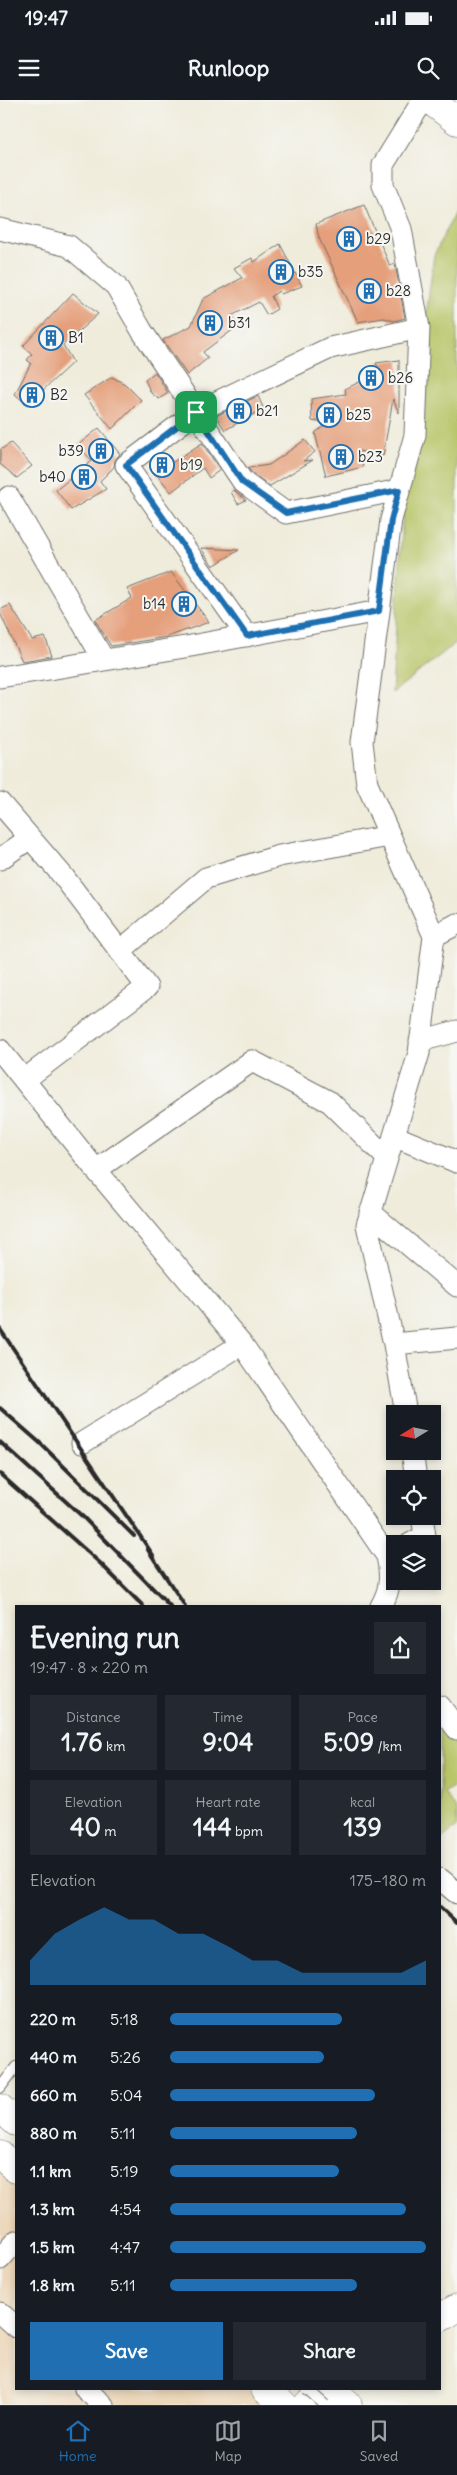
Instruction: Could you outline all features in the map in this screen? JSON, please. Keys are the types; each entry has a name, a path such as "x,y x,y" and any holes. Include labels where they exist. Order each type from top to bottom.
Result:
{"main road":[{"path":"430,100 457,121"},
{"path":"0,2108 15,2121"},
{"path":"0,2155 15,2168"},
{"path":"441,2317 457,2308"},
{"path":"267,2390 284,2405"},
{"path":"307,2405 322,2390"},
{"path":"331,2390 348,2405"}],"street":[{"path":"404,1405 394,1344 367,1225 420,1041 434,936 367,784 362,742 391,520 415,435 419,328 401,229 383,185 383,165 423,100"},
{"path":"0,229 69,246 116,286 142,331 242,482 286,513 399,490"},
{"path":"247,636 126,465 196,412 330,348 419,328"},
{"path":"9,497 104,660"},
{"path":"0,677 247,636 379,611"},
{"path":"0,803 63,876 147,987 24,1080"},
{"path":"120,951 206,878 278,856 390,836"},
{"path":"0,859 30,838"},
{"path":"434,936 457,924"},
{"path":"420,1041 457,1031"},
{"path":"0,1050 96,1170 242,1344 386,1547"},
{"path":"96,1170 252,1060 330,1102 387,1158"},
{"path":"394,1136 457,1162"},
{"path":"370,1212 457,1286"},
{"path":"394,1344 457,1338"},
{"path":"82,1443 242,1344"},
{"path":"382,1605 388,1590"},
{"path":"441,1707 457,1729"},
{"path":"441,1879 457,1893"},
{"path":"0,2260 15,2242"},
{"path":"0,2313 15,2327"},
{"path":"86,2390 103,2405"}],"lane":[{"path":"0,2088 15,2068"},
{"path":"0,2114 15,2127"},
{"path":"308,2390 325,2405"}],"shaded area":[{"path":"0,2155 15,2168 15,2390 266,2390 284,2405 0,2405"}],"green space":[{"path":"457,208 457,642 392,693 405,478 434,255"},
{"path":"441,1707 457,1729 457,1785 444,1792 457,1811 457,1827 441,1839"}],"building":[{"path":"364,205 390,266 395,264 405,318 394,321 384,318 358,322 319,238 316,224"},
{"path":"280,244 302,286 281,294 279,291 271,296 277,309 267,315 259,302 231,316 238,326 203,352 208,358 187,375 163,340 191,326 203,299 242,278 234,268 252,258 254,262"},
{"name":"B1","path":"73,293 98,314 63,345 73,362 27,405 15,394 31,363 27,360 32,354 23,346"},
{"path":"399,360 399,413 393,399 383,456 359,451 363,467 326,476 315,433 328,423 312,421 311,399 346,394 345,389 380,372 376,363"},
{"path":"155,372 168,393 159,399 151,393 145,380"},
{"path":"112,377 125,384 141,400 112,429 84,395"},
{"name":"b21","path":"258,396 266,414 256,413 225,430 216,416"},
{"path":"99,428 120,454 115,460 114,467 100,481 106,489 71,510 56,490 92,461 78,445"},
{"path":"305,440 315,452 303,461 313,460 270,486 248,468 269,465"},
{"path":"11,443 32,466 17,478 0,464 0,450"},
{"path":"202,443 220,470 209,478 203,468 171,492 156,473"},
{"path":"234,490 246,500 238,504 231,492"},
{"path":"201,548 239,550 213,566"},
{"path":"171,572 209,622 167,637 111,646 95,620 132,598 127,589"},
{"path":"10,605 32,640 45,637 52,656 22,661 0,613 0,610"}],"railway":[{"path":"0,1329 153,1555"},
{"path":"0,1408 40,1443 134,1536"},
{"path":"0,1442 83,1517 169,1605"},
{"path":"0,1474 100,1563 142,1605"},
{"path":"148,1550 184,1605"},
{"path":"441,1908 457,1923"}],"place":[{"name":"b29","path":"349,239"},
{"name":"b35","path":"281,272"},
{"name":"b28","path":"369,291"},
{"name":"b31","path":"210,323"},
{"name":"B1","path":"51,338"},
{"name":"b26","path":"371,378"},
{"name":"B2","path":"32,395"},
{"name":"b21","path":"239,411"},
{"name":"b25","path":"329,415"},
{"name":"b39","path":"101,451"},
{"name":"b23","path":"341,457"},
{"name":"b19","path":"162,465"},
{"name":"b40","path":"84,477"},
{"name":"b14","path":"184,604"}],"route":[{"path":"196,412 242,482 286,513 399,490 391,520 379,611 247,636 126,465 196,412"}]}
